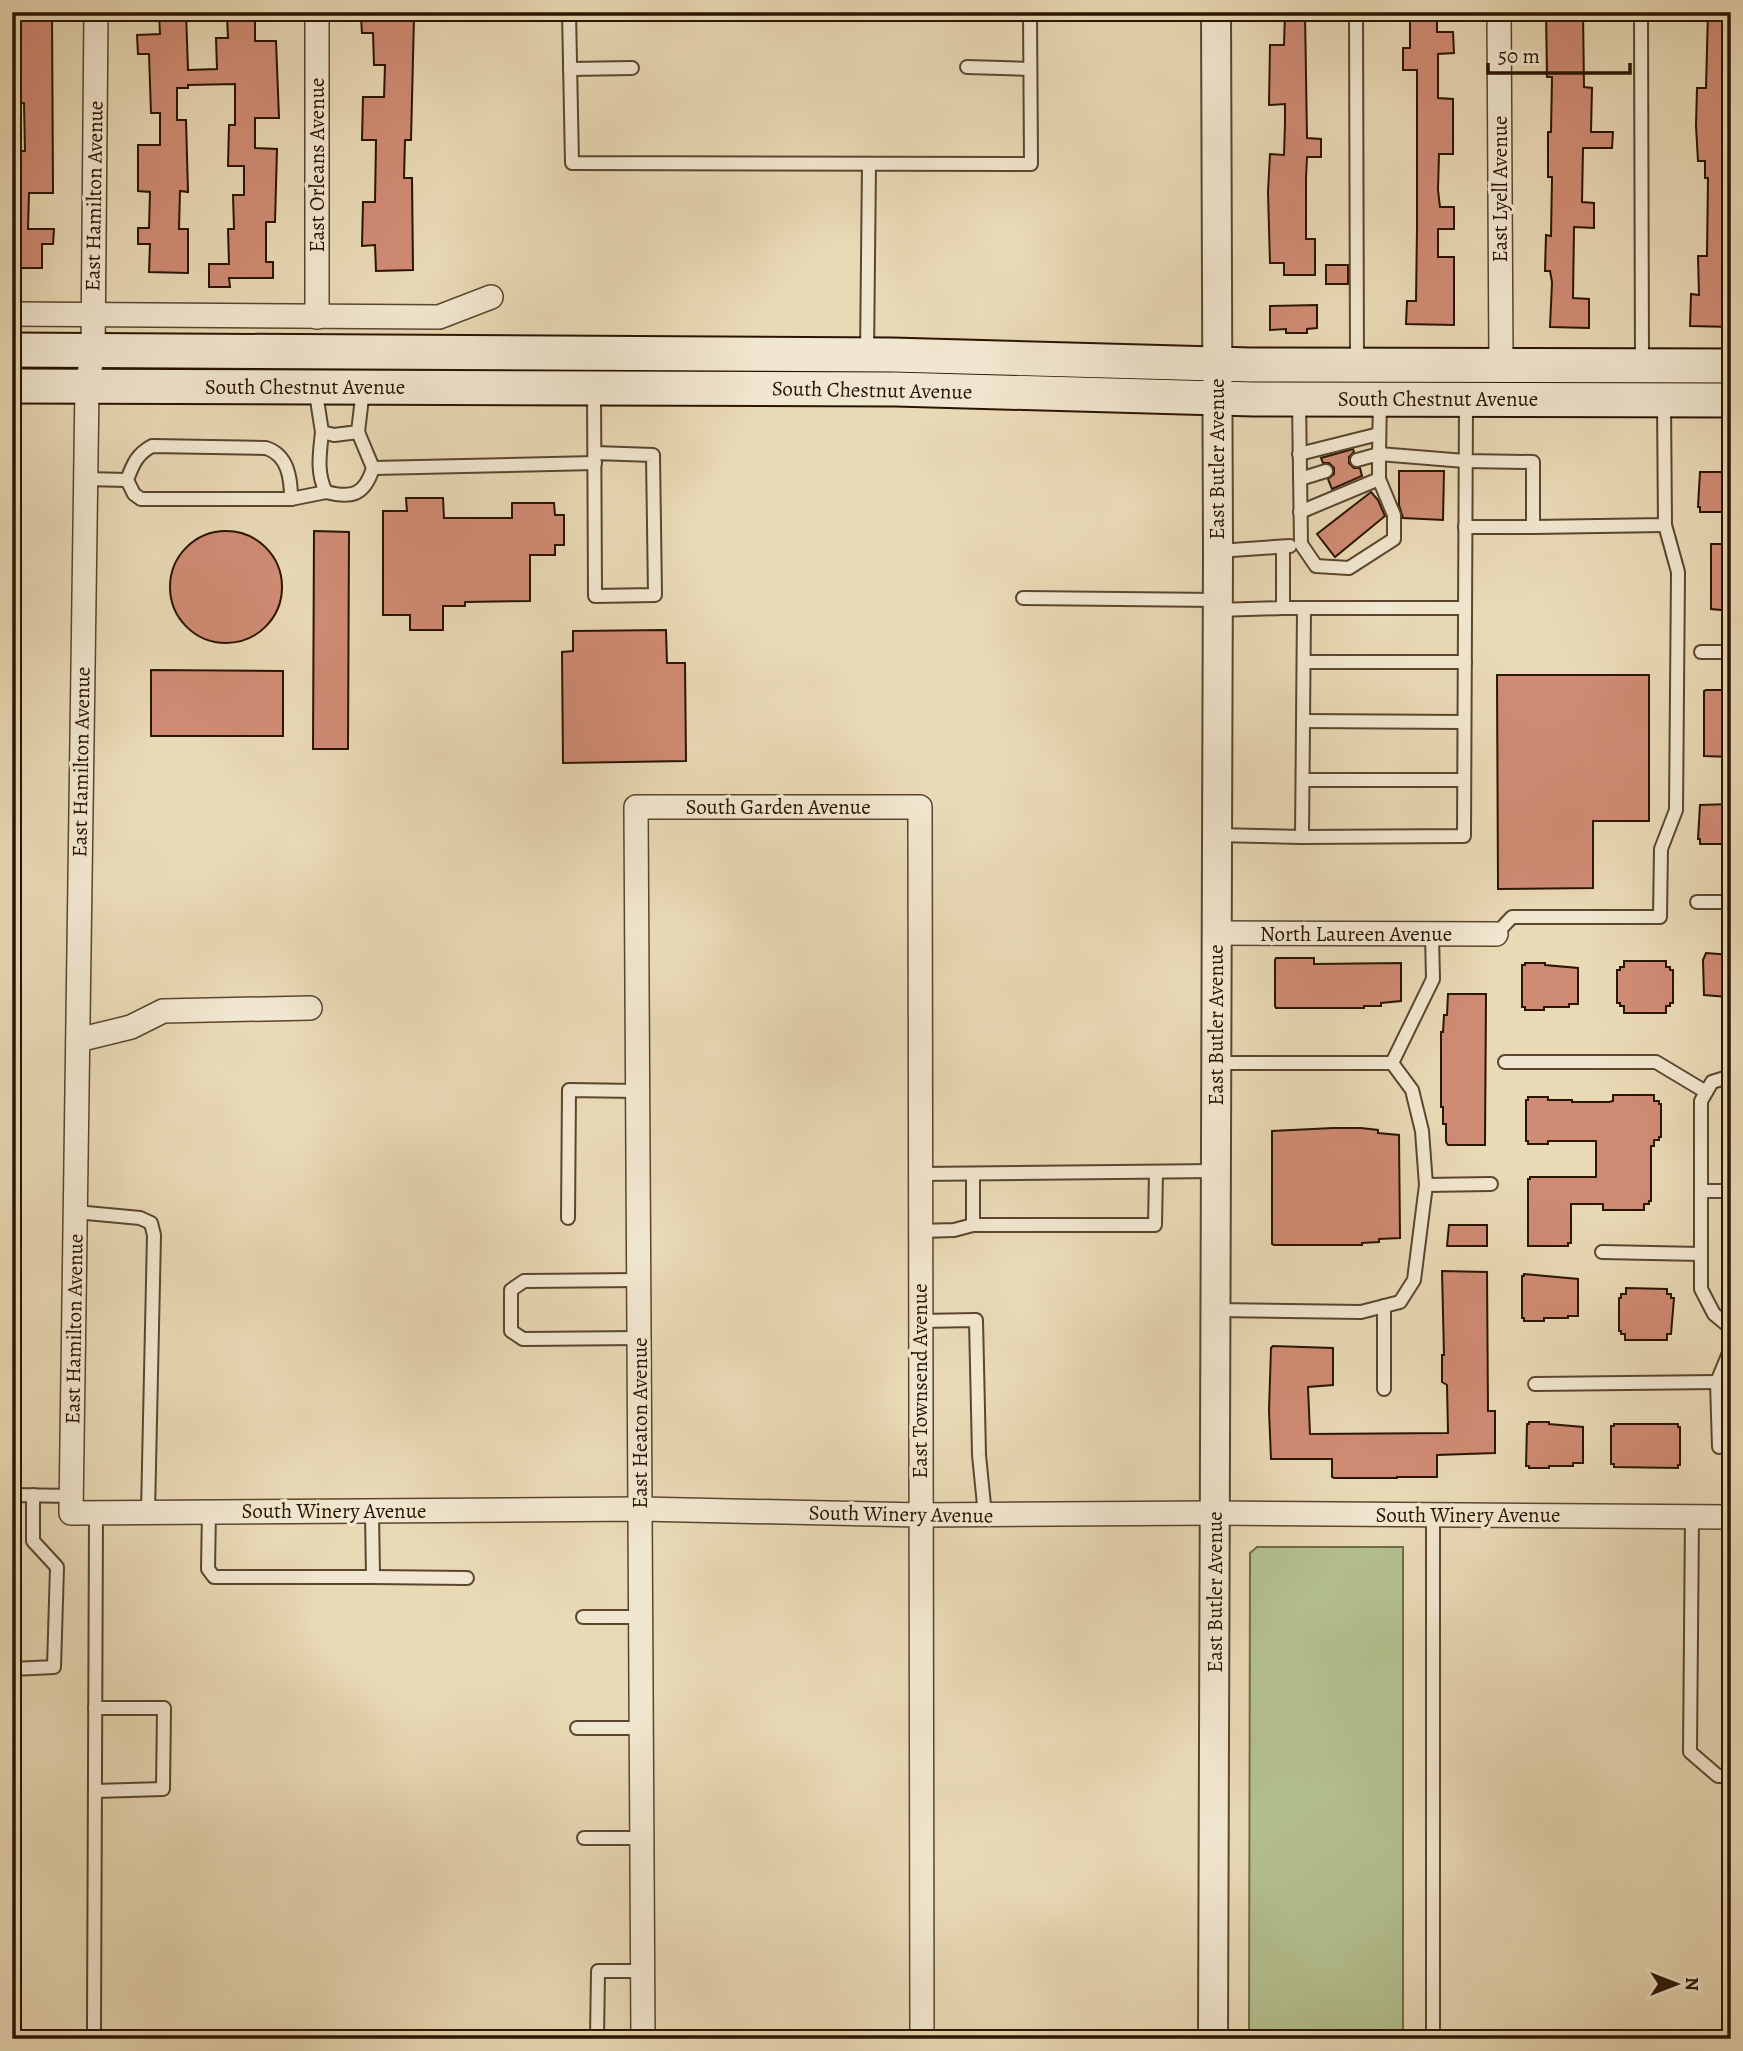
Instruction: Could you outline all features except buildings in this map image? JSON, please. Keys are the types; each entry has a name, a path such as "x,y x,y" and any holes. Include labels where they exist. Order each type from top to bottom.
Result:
{"main road":[{"name":"South Chestnut Avenue","path":"12,351 867,355 1217,364 1731,366"},
{"name":"South Chestnut Avenue","path":"12,386 896,389 1217,398 1731,400"}],"street":[{"name":"East Hamilton Avenue","path":"72,1505 85,479 87,386 93,351 96,12"},
{"name":"East Orleans Avenue","path":"317,12 317,317"},
{"name":"East Butler Avenue","path":"1213,2039 1218,551 1216,12"},
{"name":"East Lyell Avenue","path":"1499,12 1501,365"},
{"path":"12,314 439,317 491,297"},
{"name":"South Garden Avenue","path":"636,807 920,807"},
{"name":"East Heaton Avenue","path":"636,807 643,2039"},
{"name":"East Townsend Avenue","path":"920,807 922,2039"},
{"name":"North Laureen Avenue","path":"1216,933 1496,934"},
{"path":"78,1040 131,1027 163,1011 310,1009"},
{"name":"South Winery Avenue","path":"72,1505 96,1513 641,1509 920,1515 1215,1513 1731,1517"}],"lane":[{"path":"569,12 572,163 1031,164 1030,12"},
{"path":"1356,12 1357,365"},
{"path":"1641,12 1642,366"},
{"path":"967,67 1030,69"},
{"path":"570,69 632,68"},
{"path":"867,355 869,164"},
{"path":"315,387 323,432 321,482 326,492"},
{"path":"291,499 285,461 277,452 267,448 152,446 142,451 134,461 127,480 134,494 141,499 291,499 326,492 340,496 357,493 368,484 373,468 358,432 363,387"},
{"path":"373,468 594,458 653,455 655,594 596,596 594,458 594,388"},
{"path":"1299,399 1301,544 1316,566 1349,568 1394,538 1394,515 1379,479 1380,399"},
{"path":"1216,835 1464,836 1465,399"},
{"path":"1496,934 1512,917 1660,917 1661,849 1676,810 1678,572 1665,525 1664,400"},
{"path":"323,432 334,435 358,432"},
{"path":"1299,454 1379,434"},
{"path":"1357,460 1379,454 1465,461 1533,462 1533,527"},
{"path":"1300,479 1326,471"},
{"path":"85,479 127,480"},
{"path":"1300,512 1379,479"},
{"path":"1465,527 1665,525"},
{"path":"1218,551 1301,544"},
{"path":"1283,547 1283,608"},
{"path":"1023,598 1304,610 1465,608"},
{"path":"1302,837 1304,610"},
{"path":"1702,652 1731,652"},
{"path":"1304,662 1465,662"},
{"path":"1303,721 1464,722"},
{"path":"1303,780 1464,780"},
{"path":"1697,902 1731,902"},
{"path":"1392,1063 1433,979 1432,934"},
{"path":"1504,1062 1656,1062 1706,1092"},
{"path":"1216,1063 1392,1063"},
{"path":"1216,1310 1361,1312 1400,1303 1414,1280 1426,1185 1422,1130 1412,1090 1392,1063"},
{"path":"1731,1076 1712,1082 1702,1101 1702,1289 1714,1314 1731,1328"},
{"path":"568,1218 569,1090 638,1091"},
{"path":"920,1174 1216,1171"},
{"path":"920,1231 954,1230 973,1226 1155,1225 1156,1172"},
{"path":"973,1174 973,1226"},
{"path":"1426,1185 1491,1184"},
{"path":"1702,1191 1731,1191"},
{"path":"76,1212 140,1218 151,1223 154,1235 148,1512"},
{"path":"1602,1252 1702,1254"},
{"path":"639,1280 524,1281 511,1290 511,1331 523,1339 639,1338"},
{"path":"1384,1306 1384,1389"},
{"path":"920,1321 976,1320 979,1455 985,1515"},
{"path":"1719,1447 1717,1382 1731,1348"},
{"path":"1535,1384 1717,1382"},
{"path":"12,1495 33,1495 72,1505"},
{"path":"12,1669 54,1667 57,1567 33,1541 33,1495"},
{"path":"372,1511 373,1577"},
{"path":"209,1512 208,1569 214,1577 467,1578"},
{"path":"96,1513 94,2030 97,2039"},
{"path":"1433,1515 1433,2039"},
{"path":"1692,1517 1690,1752 1718,1776 1731,1776"},
{"path":"583,1617 641,1617"},
{"path":"95,1708 164,1708 163,1789 95,1791"},
{"path":"577,1728 641,1728"},
{"path":"584,1838 642,1838"},
{"path":"597,2039 598,1971 642,1971"}],"green space":[{"path":"1257,1547 1403,1547 1403,2039 1249,2039 1250,1553"}]}
